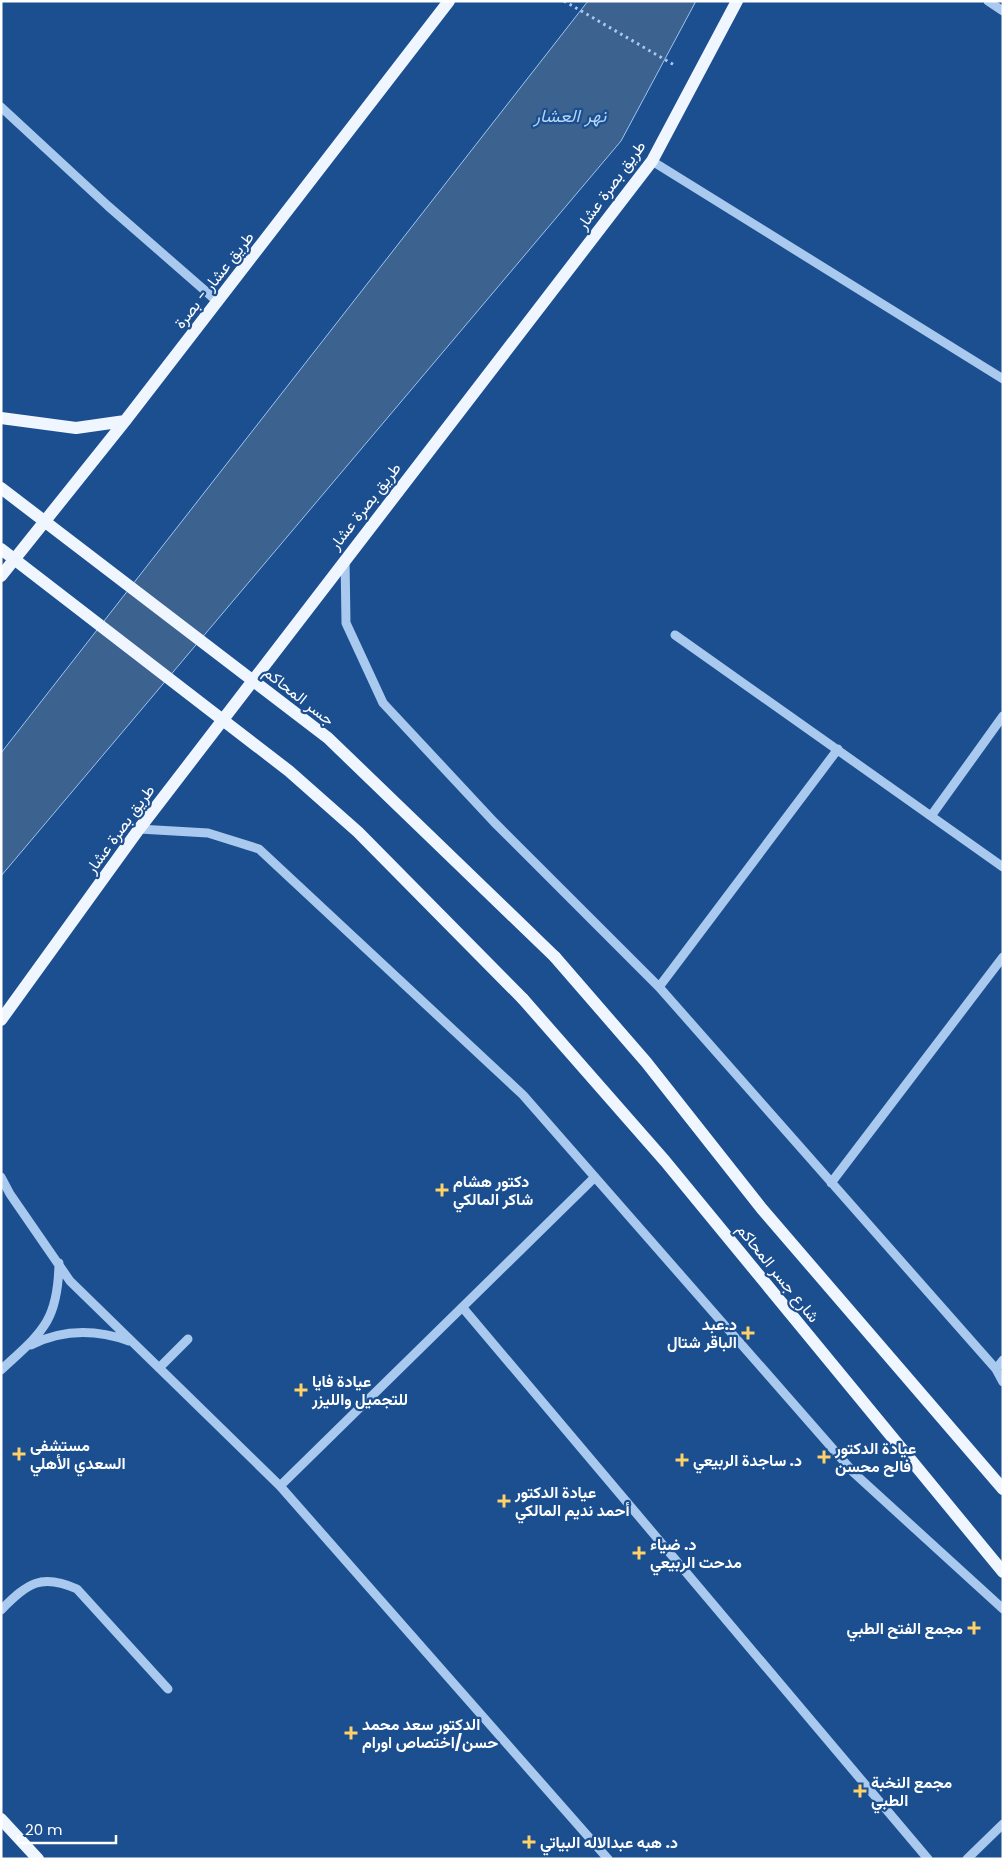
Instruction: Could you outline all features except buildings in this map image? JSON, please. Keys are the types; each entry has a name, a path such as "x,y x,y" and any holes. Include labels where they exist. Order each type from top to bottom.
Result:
{"main road":[{"name":"طريق عشار - بصرة","path":"1,576 125,422 449,1"},
{"name":"طريق بصرة عشار","path":"1,1020 139,829 345,558 652,161 737,1"},
{"path":"1,418 76,428 125,422"},
{"name":"جسر المحاكم","path":"1,488 328,738 555,957 646,1062 762,1209 1003,1489"},
{"name":"شارع جسر المحاكم","path":"1,549 289,771 358,832 522,999 665,1161 1003,1572"},
{"path":"1,1819 38,1859"}],"street":[{"path":"988,1 1003,11"},
{"path":"1,107 108,206 218,302"},
{"path":"652,161 1003,379"},
{"path":"345,558 346,623 383,703 494,822 659,987 996,1369 1003,1382"},
{"path":"675,635 1003,867"},
{"path":"931,816 1003,716"},
{"path":"659,987 838,749"},
{"path":"139,829 208,834 259,849 524,1095 854,1473 1003,1610"},
{"path":"831,1183 1003,957"},
{"path":"1,1177 10,1194 70,1281 280,1486 608,1859"},
{"path":"280,1486 594,1177"},
{"path":"1,1370 46,1325 55,1306 59,1289 59,1263"},
{"path":"463,1308 928,1859"},
{"path":"24,1349 45,1338 67,1333 105,1334 134,1343"},
{"path":"159,1368 188,1340"},
{"path":"996,1369 1003,1360"},
{"path":"1,1610 39,1581 59,1581 78,1590 168,1689"},
{"path":"967,1859 1003,1824"}],"path":[{"path":"564,1 664,59"}],"water":[{"name":"نهر العشار","path":"588,1 696,1 621,141 1,876 1,753"}],"place":[{"name":"دكتور هشام شاكر المالكي","path":"442,1190"},
{"name":"د.عبد الباقر شتال","path":"748,1333"},
{"name":"عيادة فايا للتجميل والليزر","path":"301,1390"},
{"name":"مستشفى السعدي الأهلي","path":"19,1454"},
{"name":"عيادة الدكتور فالح محسن","path":"824,1457"},
{"name":"د. ساجدة الربيعي","path":"682,1460"},
{"name":"عيادة الدكتور أحمد نديم المالكي","path":"504,1501"},
{"name":"د. ضياء مدحت الربيعي","path":"639,1553"},
{"name":"مجمع الفتح الطبي","path":"974,1628"},
{"name":"الدكتور سعد محمد حسن/اختصاص اورام","path":"351,1733"},
{"name":"مجمع النخبة الطبي","path":"860,1791"},
{"name":"د. هبه عبدالاله البياتي","path":"529,1842"}]}
